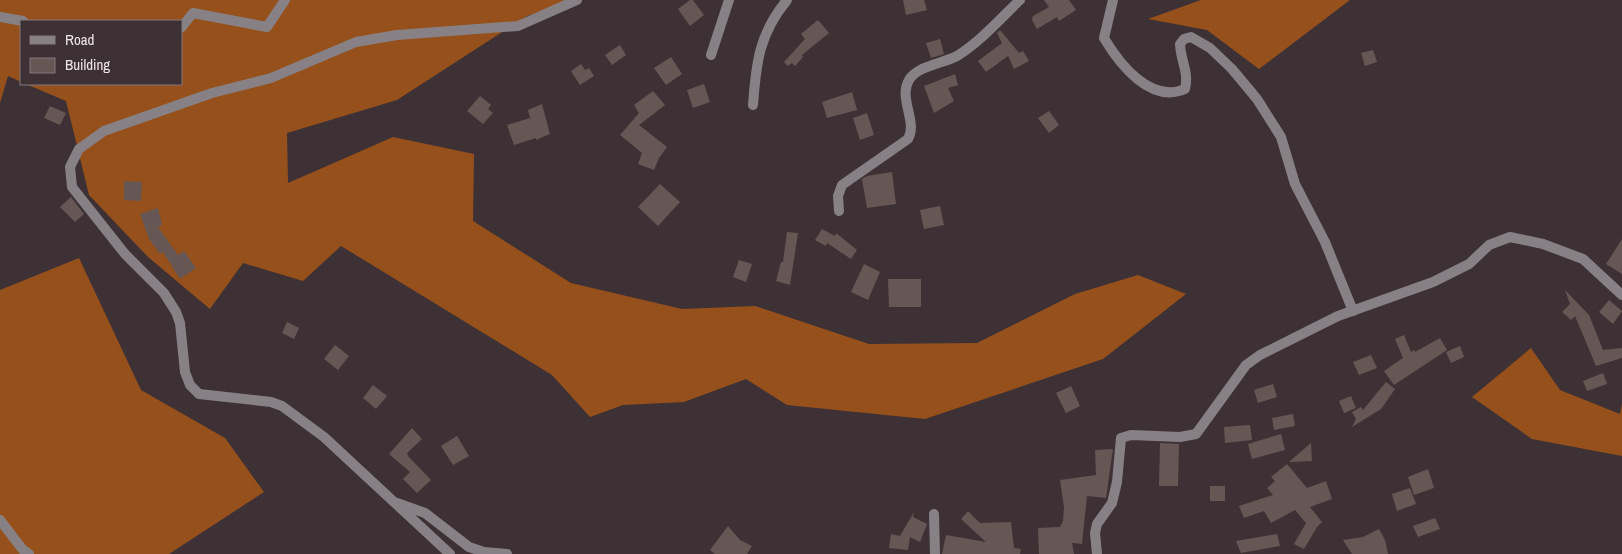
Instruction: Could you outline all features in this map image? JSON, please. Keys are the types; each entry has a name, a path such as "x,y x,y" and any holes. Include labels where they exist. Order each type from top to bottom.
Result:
{"street":[{"path":"182,27 193,13 267,27 285,0"},
{"path":"450,554 324,437 282,406 271,402 199,394 194,390 185,372 180,323 176,312 164,293 125,254 72,187 70,167 79,149 104,131 212,93 271,78 356,42 397,35 518,26 577,0"},
{"path":"711,55 729,0"},
{"path":"753,106 755,67 760,44 787,0"},
{"path":"839,211 838,196 842,186 908,139 912,133 905,91 910,78 920,71 955,57 973,45 1020,0"},
{"path":"1113,0 1104,38 1127,70 1144,82 1160,92 1174,94 1186,90 1188,74 1181,61 1180,44 1184,39 1191,37 1210,48 1257,99 1281,137 1295,184 1325,242 1353,311"},
{"path":"0,17 20,20"},
{"path":"1097,554 1094,533 1097,524 1112,503 1117,482 1120,438 1131,434 1180,437 1196,434 1246,365 1283,343 1353,311 1433,282 1469,264 1489,244 1510,237 1543,244 1583,259 1622,296"},
{"path":"393,502 425,513 469,546 484,552 507,554"},
{"path":"934,514 935,554"},
{"path":"0,520 23,550 29,554"}],"shaded area":[{"path":"0,0 574,0 527,16 397,100 287,133 288,183 393,137 474,154 473,221 571,283 682,309 755,306 869,344 977,343 1075,294 1138,275 1186,294 1103,359 925,419 787,405 746,379 684,402 623,405 590,417 552,375 341,246 303,281 243,263 210,309 148,257 89,195 66,101 28,85 182,85 182,20 20,20 20,82 8,76 0,103"},
{"path":"1201,0 1350,0 1259,69 1207,30 1148,19"},
{"path":"79,258 141,390 225,438 264,492 169,554 0,554 0,290"},
{"path":"1531,348 1560,390 1620,414 1622,404 1622,456 1532,439 1472,397"}],"building":[{"path":"690,0 693,0 704,15 690,26 678,9"},
{"path":"903,0 924,0 927,10 906,15"},
{"path":"1044,0 1069,0 1076,10 1059,21 1057,17 1037,29 1032,20 1033,16 1049,7"},
{"path":"818,20 829,33 802,55 803,57 795,66 792,63 788,66 784,62 805,39 801,34"},
{"path":"1000,30 1019,53 1023,51 1029,61 1014,69 1008,56 986,72 978,61 1002,43 997,33"},
{"path":"940,39 944,54 931,58 926,43"},
{"path":"620,45 626,55 612,65 605,55"},
{"path":"1373,50 1377,62 1365,66 1361,53"},
{"path":"671,57 682,74 666,85 654,68"},
{"path":"581,64 585,70 589,68 594,76 580,85 571,71"},
{"path":"955,74 958,85 948,88 954,101 934,113 924,86"},
{"path":"704,84 710,102 693,108 687,90"},
{"path":"653,91 665,105 639,125 667,147 659,158 654,170 638,164 642,153 620,135 639,113 634,105"},
{"path":"852,92 857,110 827,118 822,102"},
{"path":"480,96 491,105 488,109 493,113 483,124 467,111"},
{"path":"542,104 550,134 536,140 536,138 514,145 507,125 530,118 528,110"},
{"path":"50,106 66,113 60,125 44,118"},
{"path":"1049,111 1059,125 1049,133 1038,118"},
{"path":"867,113 874,135 860,140 853,118"},
{"path":"892,172 896,204 867,208 862,179 867,176"},
{"path":"124,181 142,182 141,201 124,200"},
{"path":"660,184 680,202 658,226 638,207"},
{"path":"71,197 84,214 75,222 60,207"},
{"path":"940,206 944,225 924,229 920,210"},
{"path":"158,208 162,225 158,227 178,255 184,251 196,268 180,279 163,252 160,254 149,239 140,214"},
{"path":"822,229 835,236 836,233 857,250 851,259 827,243 826,246 815,240"},
{"path":"787,232 798,233 790,285 776,281 781,262 783,262"},
{"path":"1622,239 1622,274 1606,264"},
{"path":"739,260 752,264 746,282 733,277"},
{"path":"864,264 880,272 868,300 851,292"},
{"path":"888,279 921,279 921,307 889,307"},
{"path":"1565,290 1589,315 1603,350 1622,348 1622,358 1596,366 1575,316 1571,320 1562,312 1570,304"},
{"path":"1609,300 1622,311 1613,324 1599,312"},
{"path":"287,322 299,328 294,339 282,333"},
{"path":"1404,335 1411,352 1414,350 1415,352 1440,338 1447,350 1394,385 1384,371 1403,358 1395,339"},
{"path":"335,345 349,356 338,370 324,359"},
{"path":"1460,346 1464,357 1451,363 1446,352"},
{"path":"1371,355 1377,368 1359,375 1353,362"},
{"path":"1603,373 1607,384 1587,391 1583,381"},
{"path":"1386,382 1395,389 1381,409 1352,427 1356,419 1352,412 1361,407 1363,410"},
{"path":"1273,384 1277,397 1258,403 1254,390"},
{"path":"373,385 387,396 376,409 363,398"},
{"path":"1071,386 1080,406 1066,413 1056,393"},
{"path":"1351,396 1356,408 1344,413 1339,401"},
{"path":"1293,414 1295,426 1274,430 1272,418"},
{"path":"1250,425 1252,440 1225,443 1224,427"},
{"path":"412,428 422,439 407,453 408,456 431,480 417,493 403,479 410,472 389,454"},
{"path":"1281,434 1285,450 1252,459 1248,444"},
{"path":"457,436 469,456 453,465 441,446"},
{"path":"1160,443 1179,444 1178,486 1159,486"},
{"path":"1311,443 1312,461 1289,462"},
{"path":"1113,449 1106,498 1087,496 1082,544 1072,543 1074,554 1039,554 1038,528 1060,527 1063,521 1064,507 1060,480 1096,475 1095,450"},
{"path":"1287,464 1307,488 1326,481 1332,499 1310,507 1322,522 1304,549 1294,544 1306,523 1295,510 1271,523 1264,511 1244,518 1239,506 1273,495 1267,488 1275,481 1271,477"},
{"path":"1428,469 1434,488 1414,495 1408,477"},
{"path":"1210,486 1225,486 1225,501 1210,501"},
{"path":"1410,488 1416,504 1397,511 1392,494"},
{"path":"968,511 980,523 1011,522 1014,548 1021,549 1020,554 942,554 946,535 986,542 961,519"},
{"path":"914,512 913,517 927,524 920,542 910,537 908,550 889,548 891,534 900,536"},
{"path":"1435,518 1440,529 1418,537 1413,526"},
{"path":"728,526 740,540 752,546 747,554 715,554 710,550"},
{"path":"1379,529 1385,540 1388,554 1352,554 1343,540 1363,537"},
{"path":"1277,534 1280,546 1241,553 1236,541"}]}
